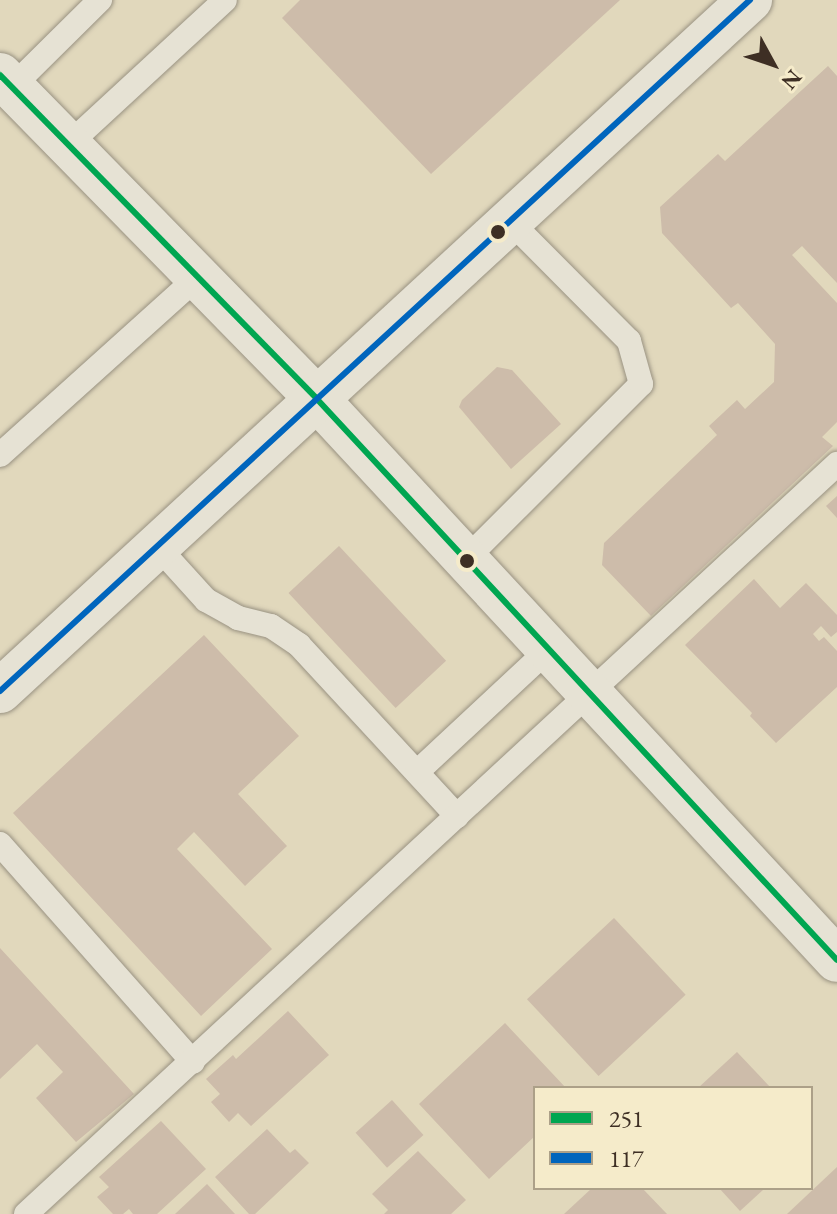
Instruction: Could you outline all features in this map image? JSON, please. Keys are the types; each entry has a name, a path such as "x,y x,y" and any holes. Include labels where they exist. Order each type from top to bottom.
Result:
{"main road":[{"path":"0,691 750,0"},
{"path":"6,81 316,398 837,960"}],"lane":[{"path":"6,81 100,0"},
{"path":"69,144 225,0"},
{"path":"465,560 641,384 629,341 510,221"},
{"path":"0,455 198,277"},
{"path":"26,1214 837,464"},
{"path":"157,546 206,600 238,618 271,626 299,645 457,816"},
{"path":"417,772 548,650"},
{"path":"0,844 193,1062"}],"building":[{"path":"300,0 620,0 431,174 282,18"},
{"path":"828,66 837,76 837,283 802,246 792,255 837,303 837,422 822,437 833,446 651,616 602,565 604,543 717,435 709,426 737,400 745,409 774,382 775,344 738,303 731,308 662,233 660,207 718,154 725,161"},
{"path":"497,367 512,370 561,424 511,469 459,407 462,400"},
{"path":"837,496 837,518 826,506"},
{"path":"339,546 446,661 396,708 289,593"},
{"path":"754,579 780,608 806,583 837,615 837,632 831,637 821,626 813,634 819,641 824,637 837,651 837,687 776,743 750,716 752,713 685,645"},
{"path":"204,635 299,736 238,794 287,846 245,886 194,832 177,849 272,949 201,1016 13,813"},
{"path":"614,918 686,995 599,1076 527,999"},
{"path":"0,948 134,1094 76,1142 36,1098 63,1072 37,1044 0,1079"},
{"path":"288,1011 329,1055 251,1126 238,1113 229,1122 211,1102 220,1094 206,1079 233,1055 236,1059"},
{"path":"505,1023 564,1086 533,1086 533,1138 489,1179 419,1104"},
{"path":"737,1052 769,1086 700,1086"},
{"path":"392,1100 423,1135 387,1168 356,1133"},
{"path":"161,1121 206,1169 157,1214 133,1214 129,1209 123,1214 113,1214 97,1197 109,1187 99,1177"},
{"path":"267,1129 290,1153 295,1149 309,1163 255,1214 249,1214 215,1177"},
{"path":"418,1151 466,1200 451,1214 384,1214 388,1210 372,1194"},
{"path":"837,1167 837,1214 787,1214 813,1190"},
{"path":"207,1184 235,1214 175,1214"},
{"path":"590,1190 644,1190 667,1214 564,1214"},
{"path":"721,1190 763,1190 740,1211"}],"transit line":[{"name":"117","path":"0,691 750,0"},
{"name":"251","path":"0,75 316,398 837,960"}]}
